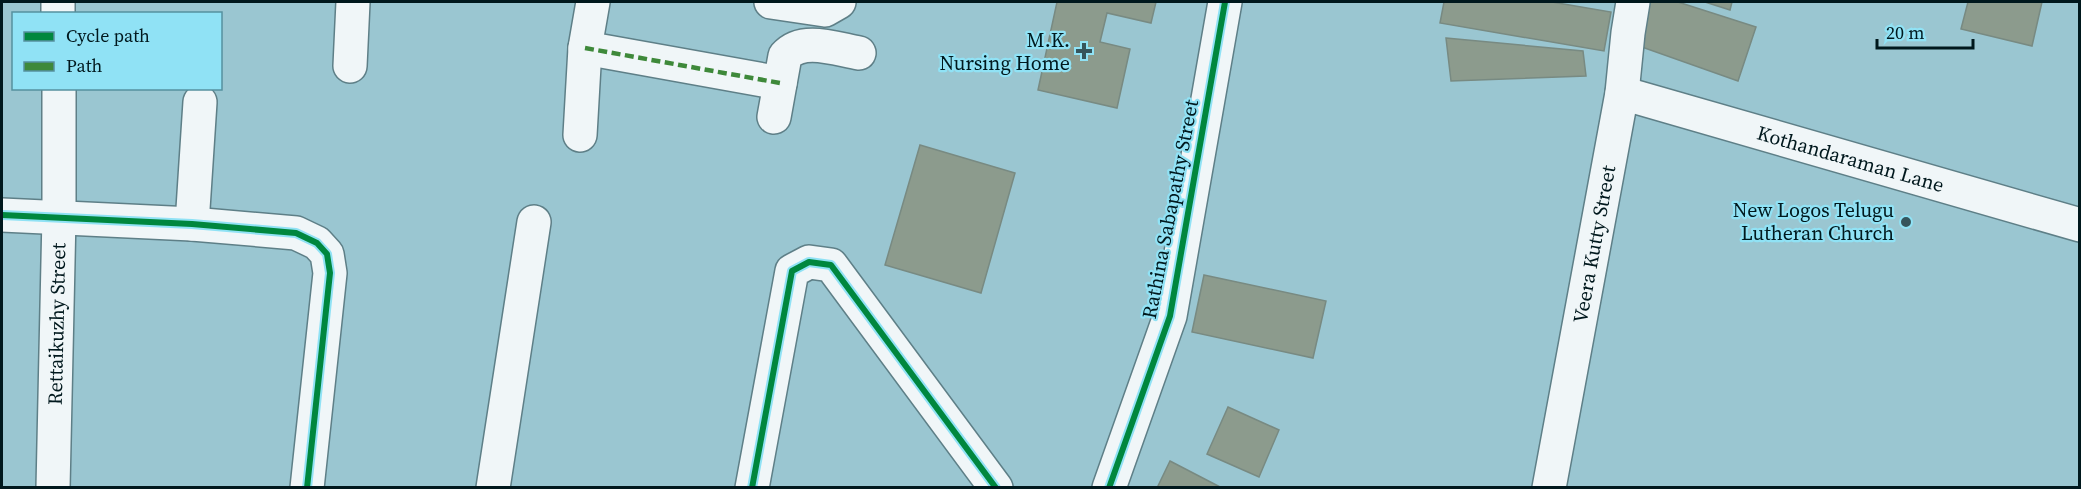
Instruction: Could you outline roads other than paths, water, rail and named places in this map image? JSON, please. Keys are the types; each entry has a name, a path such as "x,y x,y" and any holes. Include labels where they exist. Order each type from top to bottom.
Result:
{"street":[{"path":"350,66 353,2"},
{"path":"580,135 585,48 592,2"},
{"path":"771,2 825,10 839,2"},
{"name":"Rathina Sabapathy Street","path":"1109,488 1170,316 1225,2"},
{"name":"Veera Kutty Street","path":"1549,488 1622,93 1633,2"},
{"path":"774,117 785,56 790,50 800,46 816,45 859,53"},
{"path":"585,48 780,83"},
{"name":"Rettaikuzhy Street","path":"53,488 59,216 59,90"},
{"name":"Kothandaraman Lane","path":"1622,93 2079,225"},
{"path":"192,224 200,102"},
{"path":"2,214 192,224 297,233 316,243 327,254 330,273 307,488"},
{"path":"493,488 534,222"},
{"path":"752,488 792,271 809,262 831,265 996,488"}],"place":[{"name":"M.K. Nursing Home","path":"1084,51"},
{"name":"New Logos Telugu Lutheran Church","path":"1906,222"}]}
